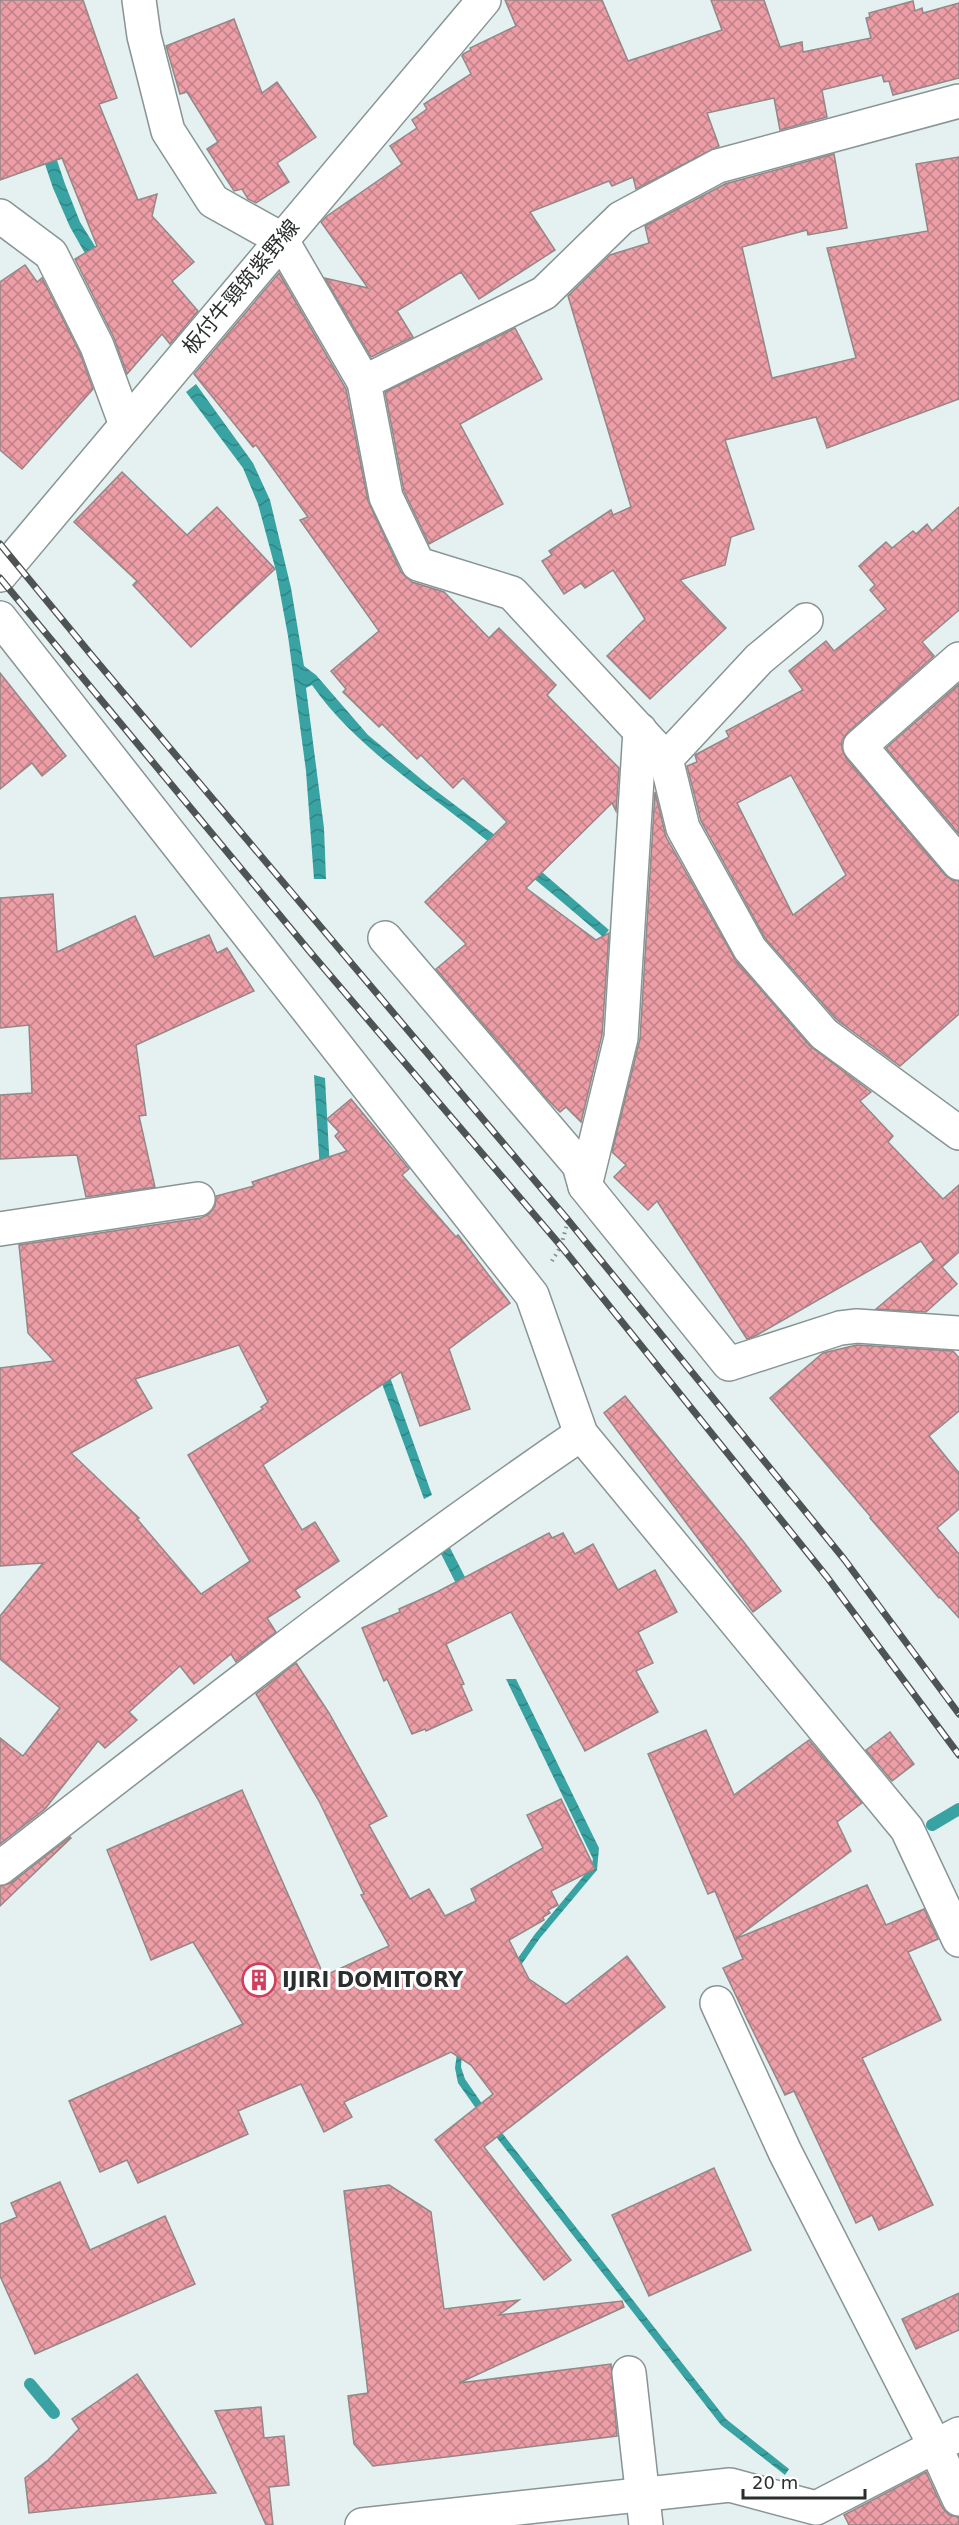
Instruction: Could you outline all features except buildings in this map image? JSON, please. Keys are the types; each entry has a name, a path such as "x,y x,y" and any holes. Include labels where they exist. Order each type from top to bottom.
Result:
{"street":[{"path":"139,0 144,36 168,131 213,201 281,239 364,382 386,497 418,564 512,593 666,759 683,828 750,949 824,1034 959,1133"},
{"name":"板付牛頸筑紫野線","path":"0,575 484,0"},
{"path":"364,382 544,293 621,218 718,165 959,101"},
{"path":"0,216 51,254 97,346 126,425"},
{"path":"0,618 532,1295 581,1434 907,1829 959,1940"},
{"path":"666,759 759,659 806,620"},
{"path":"959,659 860,746 959,863"},
{"path":"585,1186 621,1038 640,730"},
{"path":"385,938 579,1165 585,1186 729,1364 840,1328 857,1326 959,1333"},
{"path":"0,1228 198,1199"},
{"path":"0,1868 245,1679 512,1481 581,1434"},
{"path":"717,2003 785,2152 947,2440 959,2499"},
{"path":"629,2373 645,2510"},
{"path":"362,2525 645,2510 730,2485 820,2516 947,2440"}],"path":[{"path":"532,1295 561,1246 568,1220 585,1186"}],"water":[{"path":"26,69 80,222 106,264 95,271 70,227 53,188 14,72"},
{"path":"196,384 253,463 270,500 291,588 304,666 316,675 368,735 427,784 528,860 609,930 603,937 363,742 328,706 312,685 306,688 324,828 326,879 314,879 306,771 288,636 276,571 258,504 243,468 186,392"},
{"path":"314,1075 325,1078 330,1171 355,1279 432,1495 424,1499 345,1282 320,1171"},
{"path":"445,1538 486,1618 476,1623 435,1542"},
{"path":"506,1679 516,1679 599,1848 597,1870 540,1938 475,2031 462,2054 461,2067 465,2079 503,2134 726,2419 789,2469 785,2475 721,2425 497,2138 458,2083 455,2068 457,2053 469,2027 535,1934 591,1867 593,1859"}],"waterway":[{"path":"932,1825 959,1809"},
{"path":"30,2384 54,2413"}],"railway":[{"path":"0,544 568,1220 844,1559 959,1714"},
{"path":"0,578 311,953 561,1246 827,1577 959,1755"}],"place":[{"name":"IJIRI DOMITORY","path":"259,1980"}]}
